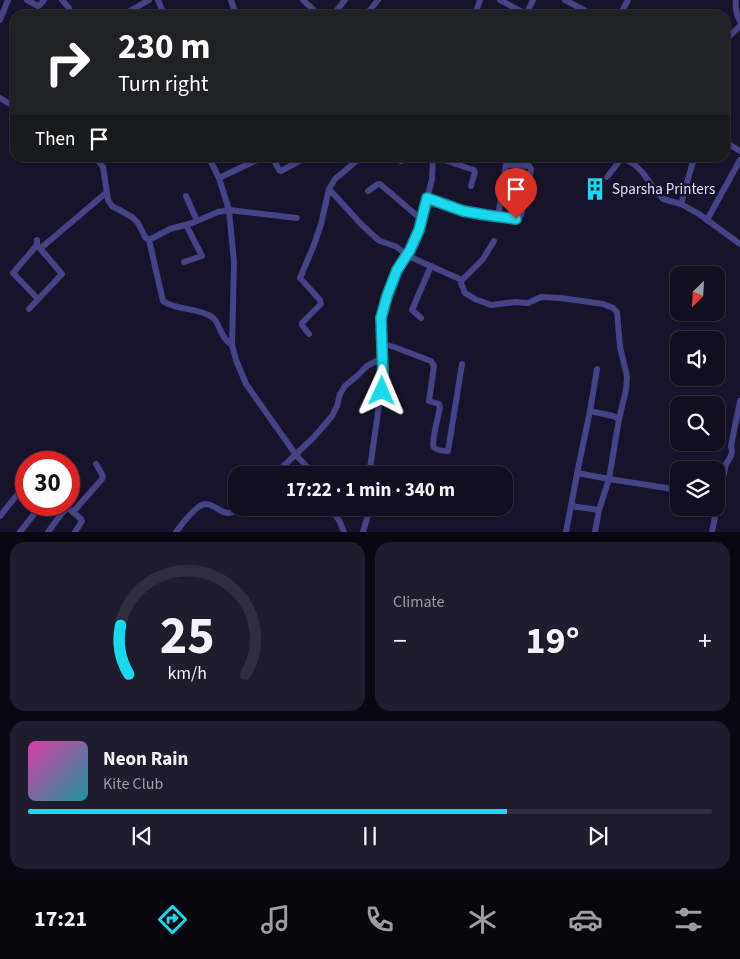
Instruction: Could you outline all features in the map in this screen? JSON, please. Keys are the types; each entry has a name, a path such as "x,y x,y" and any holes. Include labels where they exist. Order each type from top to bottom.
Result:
{"street":[{"path":"0,20 8,0"},
{"path":"27,0 38,6 44,0"},
{"path":"62,0 69,10"},
{"path":"132,10 149,0"},
{"path":"337,10 345,0"},
{"path":"370,10 378,0"},
{"path":"500,0 518,10"},
{"path":"565,0 584,10"},
{"path":"736,0 735,7 740,20"},
{"path":"730,35 740,26"},
{"path":"706,220 740,160"},
{"path":"99,162 103,167 108,200 112,206 138,223 145,237 149,240 163,301 214,318 226,342 232,345"},
{"path":"211,162 219,178 228,210 234,262 232,345 236,360 246,384 296,455 306,466"},
{"path":"219,178 252,162"},
{"path":"275,162 281,171 297,162"},
{"path":"309,334 302,325 302,322 321,304 320,300 300,278 321,224 329,189 335,179 355,162"},
{"path":"370,466 377,412 382,391 381,318 397,270 419,230 432,179 433,162"},
{"path":"450,162 474,170 471,186"},
{"path":"607,177 619,162"},
{"path":"629,162 643,173 663,199 681,204 740,244"},
{"path":"681,204 693,162"},
{"path":"427,198 463,211 498,217 516,219 521,215 531,169 529,166 506,165 498,217"},
{"path":"368,191 375,185 380,184 422,220"},
{"path":"329,189 362,225 380,241 396,246 406,255 462,280"},
{"path":"38,299 13,273 38,244 107,192"},
{"path":"186,196 197,221"},
{"path":"149,240 170,229 228,210 297,218"},
{"path":"184,262 202,256 186,224"},
{"path":"494,241 484,259 462,280 461,283 465,293 492,306 515,302 528,303 540,297 604,304 617,312 620,347 626,372 626,390 609,479 599,510 595,532"},
{"path":"29,309 62,274 38,244"},
{"path":"421,318 412,312 412,308 431,266"},
{"path":"382,343 431,361 433,364 429,401 439,404 440,407 434,435 433,446 436,449 448,451 450,445 462,364"},
{"path":"284,466 332,416 340,394 346,386 367,366 382,358"},
{"path":"566,532 597,369"},
{"path":"725,469 731,456 731,446 740,402"},
{"path":"590,411 619,419"},
{"path":"80,497 103,476 96,464"},
{"path":"578,472 670,489"},
{"path":"0,516 15,498"},
{"path":"176,532 192,512 203,504 208,504 228,513"},
{"path":"571,506 599,510"},
{"path":"20,532 32,516"},
{"path":"48,532 60,516"},
{"path":"74,532 82,521 78,516"},
{"path":"336,516 344,532"},
{"path":"364,532 368,516"},
{"path":"712,532 715,516"}],"place":[{"name":"Sparsha Printers","path":"595,189"}],"route":[{"path":"382,391 381,318 397,270 410,250 419,230 427,198 463,211 516,219"}]}
